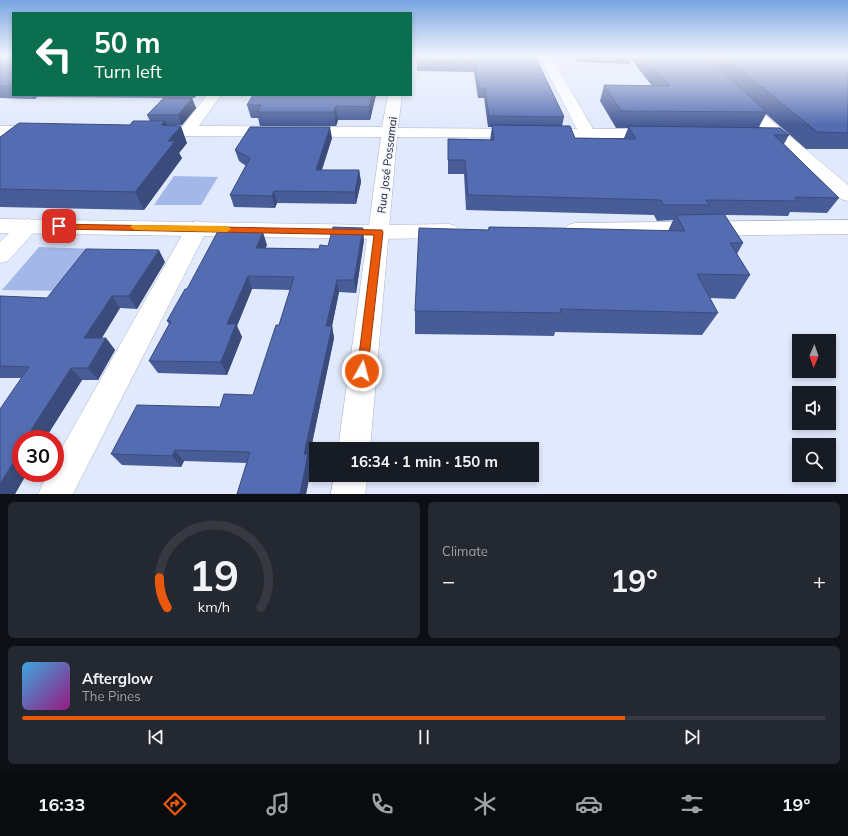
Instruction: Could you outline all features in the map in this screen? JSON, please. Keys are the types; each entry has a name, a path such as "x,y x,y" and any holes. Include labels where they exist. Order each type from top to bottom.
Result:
{"street":[{"path":"558,79 588,134"},
{"path":"732,93 777,135 848,195"},
{"path":"188,131 213,96"},
{"name":"Rua José Possamai","path":"355,442 395,96"},
{"path":"0,131 55,131"},
{"path":"133,131 674,134"},
{"path":"753,135 777,135"},
{"path":"0,226 379,232 466,231"},
{"path":"0,255 28,226"},
{"path":"554,230 848,227"},
{"path":"55,494 197,228"},
{"path":"348,494 350,482"}],"shaded area":[{"path":"174,176 218,177 201,205 154,205"},
{"path":"39,247 96,249 64,291 2,290"}],"building":[{"path":"0,79 12,79 12,86 0,86"},
{"path":"478,79 546,79 564,117 489,116 485,88 479,88"},
{"path":"664,79 731,79 767,112 621,111 604,85 670,86"},
{"path":"752,79 848,79 848,133 817,132"},
{"path":"252,96 372,96 369,107 336,106 334,112 257,112 261,105 247,105"},
{"path":"164,98 192,98 178,115 147,115"},
{"path":"133,121 165,121 161,125 181,126 168,141 175,141 135,192 0,189 0,137 19,123 130,125"},
{"path":"492,125 570,126 575,138 636,139 628,126 780,128 789,135 774,135 839,198 795,197 798,201 706,200 709,205 663,205 661,200 468,195 465,160 448,160 448,139 494,140"},
{"path":"250,127 330,127 316,170 359,170 355,192 274,191 272,196 230,195 250,158 235,150"},
{"path":"724,214 743,243 730,243 750,275 697,274 718,313 560,309 561,313 415,311 419,228 489,230 489,227 685,231 676,215"},
{"path":"333,227 363,228 354,280 337,280 326,326 332,326 304,454 308,454 300,494 237,494 250,452 175,450 172,456 111,454 137,405 220,407 224,394 253,395 276,325 279,325 294,277 248,276 227,324 236,324 221,362 149,361 171,321 167,321 185,289 187,289 218,231 263,232 256,248 319,249 320,245 328,246"},
{"path":"86,249 159,250 129,296 112,296 84,338 106,338 88,368 71,368 31,430 12,430 12,465 0,484 0,409 29,367 0,366 0,296 47,298"}],"slow traffic":[{"path":"135,227 227,229"}],"route":[{"path":"59,226 379,232 362,371"}]}
